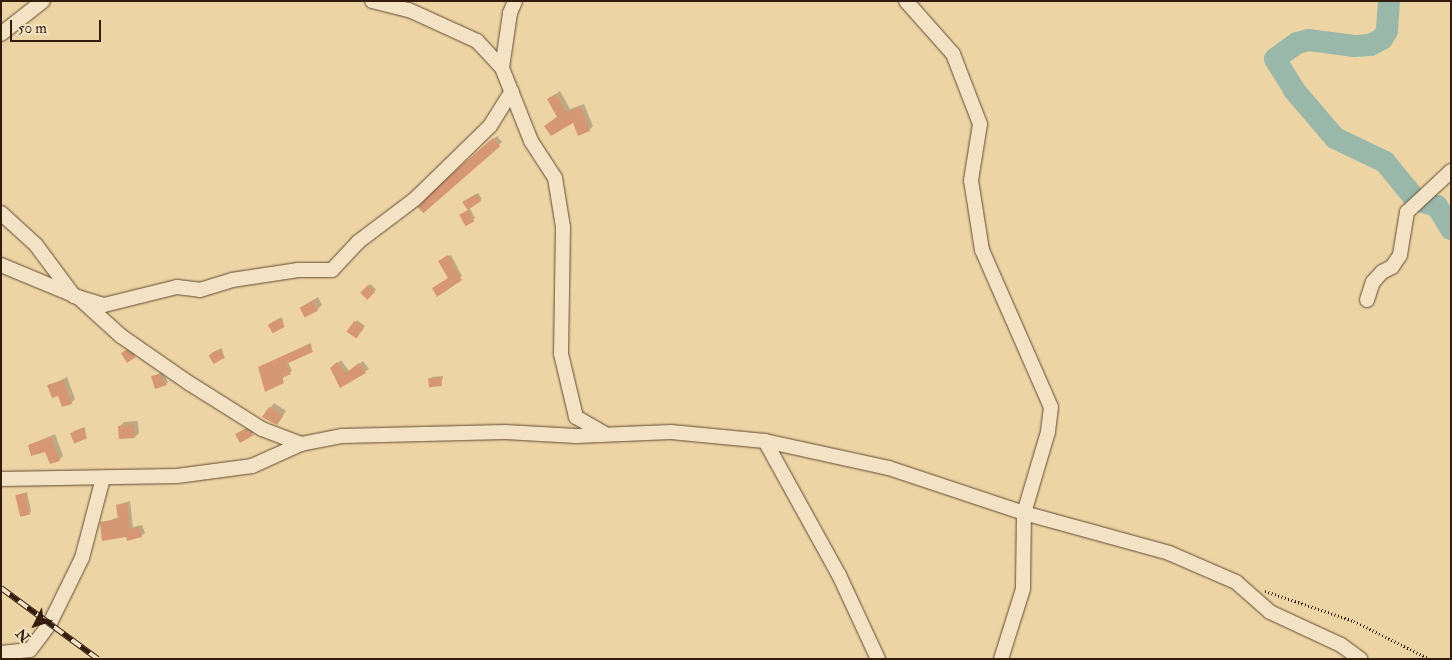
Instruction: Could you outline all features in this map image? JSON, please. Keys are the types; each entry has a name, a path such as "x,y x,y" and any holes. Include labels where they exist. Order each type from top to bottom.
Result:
{"street":[{"path":"1,44 7,30 43,1"},
{"path":"372,1 409,10 477,41 502,68 531,141 555,178 562,227 561,354 576,417 604,433"},
{"path":"502,68 510,13 515,1"},
{"path":"906,1 953,54 980,124 971,180 982,250 1051,407 1048,432 1024,513 1023,589 1001,659"},
{"path":"1,265 74,296 104,305 177,287 200,290 232,280 298,270 332,270 358,242 415,199 490,126 512,91"},
{"path":"1367,300 1373,282 1382,272 1392,267 1400,256 1407,212 1451,171"},
{"path":"1,214 36,245 74,296 121,336 189,383 262,429 302,444"},
{"path":"1,479 176,476 252,466 302,444 342,436 505,432 576,436 604,433 672,432 765,441 889,468 1024,513 1169,553 1236,582 1270,612 1341,645 1360,659"},
{"path":"765,441 839,575 878,659"},
{"path":"1,652 26,654 50,623 82,558 103,478"}],"path":[{"path":"1264,590 1354,621 1430,659"}],"building":[{"path":"556,94 566,112 581,107 590,131 578,136 573,123 551,136 544,126 557,117 547,99"},
{"path":"493,138 500,146 423,213 416,205"},
{"path":"476,194 481,201 468,210 462,202"},
{"path":"468,210 474,221 466,226 459,215"},
{"path":"448,255 462,280 437,297 432,288 448,278 438,261"},
{"path":"368,285 375,292 367,300 360,293"},
{"path":"313,301 318,311 305,318 300,308"},
{"path":"280,318 285,327 273,334 268,325"},
{"path":"354,321 364,328 356,339 347,332"},
{"path":"309,344 313,352 286,364 291,374 282,378 284,383 265,392 258,367"},
{"path":"220,349 225,358 213,364 209,355"},
{"path":"126,350 136,357 127,363 121,353"},
{"path":"337,362 346,373 359,363 366,373 340,388 330,368"},
{"path":"160,374 167,385 155,389 151,376"},
{"path":"441,377 442,386 429,387 428,378"},
{"path":"63,380 72,404 62,407 58,396 52,398 47,385"},
{"path":"269,407 283,416 277,425 262,417"},
{"path":"134,425 135,438 119,439 118,426"},
{"path":"83,428 87,438 74,443 70,433"},
{"path":"245,429 254,435 240,443 235,434"},
{"path":"51,437 60,461 50,464 45,452 31,456 28,445"},
{"path":"25,493 30,514 20,517 15,495"},
{"path":"127,503 130,529 139,527 142,537 127,541 126,537 102,541 100,522 118,519 116,505"}],"waterway":[{"path":"1389,1 1387,31 1382,39 1370,45 1354,46 1309,40 1297,43 1275,59 1294,90 1335,138 1385,162 1416,200 1437,206 1451,229"}],"railway":[{"path":"1,588 98,659"}]}
